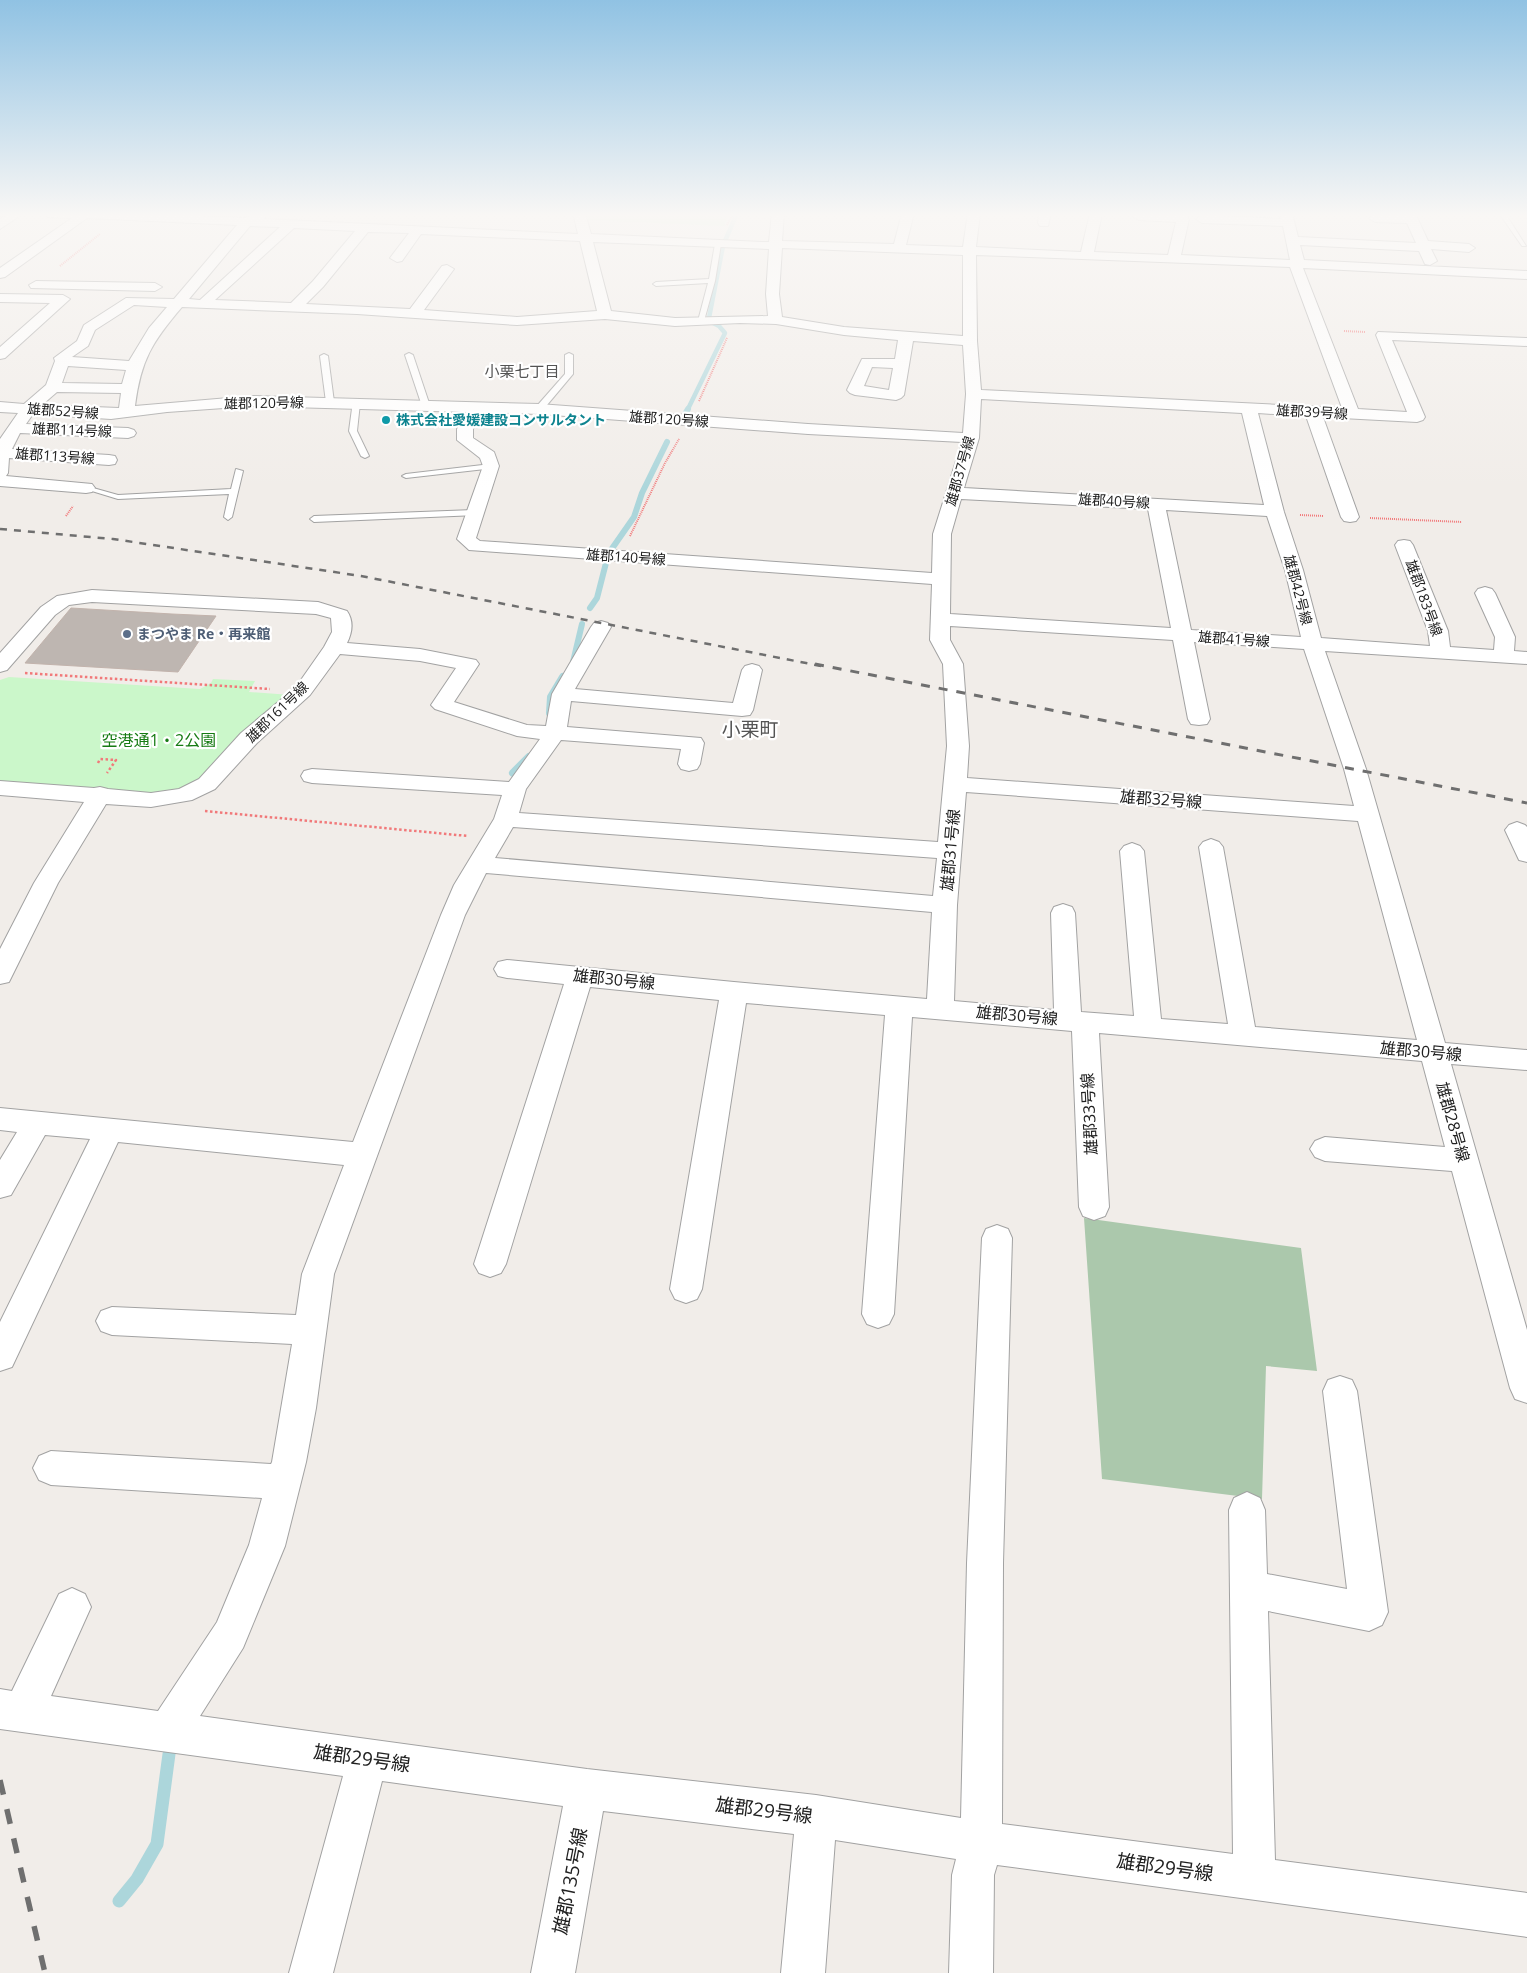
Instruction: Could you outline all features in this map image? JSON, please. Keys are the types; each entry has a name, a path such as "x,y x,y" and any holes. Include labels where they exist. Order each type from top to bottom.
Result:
{"street":[{"path":"0,355 57,305"},
{"path":"0,472 1,453 9,433 29,408 53,387 62,361 61,358 83,344 88,328 125,305"},
{"path":"126,412 133,366 150,336 177,305"},
{"path":"204,305 357,310 517,321 605,315 634,316 675,322 740,319 776,320 844,331 970,341"},
{"path":"294,308 297,305"},
{"path":"414,314 421,305"},
{"path":"602,305 605,315"},
{"path":"772,305 776,320"},
{"name":"雄郡37号線","path":"954,692 953,664 940,640 940,579 942,534 971,438 974,394 970,305"},
{"path":"1309,305 1352,414"},
{"path":"1383,335 1527,342"},
{"name":"雄郡39号線","path":"974,394 1417,417 1383,335"},
{"path":"902,364 906,337"},
{"path":"62,361 133,366"},
{"path":"53,387 129,389"},
{"name":"雄郡120号線","path":"126,412 252,401 330,402 539,409 808,429 971,438"},
{"name":"雄郡52号線","path":"0,407 111,414 126,412"},
{"path":"477,408 465,429 465,440 488,456 491,466"},
{"name":"雄郡42号線","path":"1249,408 1275,512 1294,570 1312,645 1355,769"},
{"path":"1313,412 1350,517"},
{"name":"雄郡114号線","path":"9,433 128,433"},
{"name":"雄郡113号線","path":"1,453 109,460"},
{"name":"雄郡140号線","path":"491,466 466,539 475,546 940,579"},
{"path":"0,481 86,488"},
{"name":"雄郡40号線","path":"953,493 1156,503 1275,512"},
{"path":"1156,503 1199,720"},
{"name":"雄郡183号線","path":"1404,545 1438,631 1441,652"},
{"path":"1484,593 1505,637 1504,656"},
{"name":"雄郡161号線","path":"0,666 48,611 64,600 92,596 318,608 340,615 342,632 334,648 303,691 249,738 207,784 184,795 151,800 100,794 0,788"},
{"name":"雄郡41号線","path":"940,619 1526,659"},
{"path":"168,1731 230,1635 267,1546 284,1482 300,1408 318,1274 453,915 466,885 506,819 515,789 555,733 562,694 601,627"},
{"path":"334,648 420,655 469,664 442,706 525,731 693,743 689,764"},
{"path":"562,694 742,710 752,670"},
{"name":"雄郡31号線","path":"940,1009 945,905 958,746 954,692"},
{"name":"雄郡28号線","path":"1355,769 1527,1388"},
{"path":"312,776 515,789"},
{"name":"雄郡32号線","path":"956,784 1367,814"},
{"path":"0,975 46,882 100,794"},
{"path":"506,819 950,851"},
{"path":"1517,830 1527,854"},
{"path":"1211,847 1244,1034"},
{"path":"1132,851 1148,1026"},
{"path":"482,857 945,905"},
{"name":"雄郡33号線","path":"1063,914 1076,1020 1094,1207"},
{"name":"雄郡30号線","path":"507,968 734,992 1244,1034 1527,1060"},
{"path":"490,1264 580,976"},
{"path":"686,1289 734,992"},
{"path":"878,1314 899,1006"},
{"path":"0,1118 362,1155"},
{"path":"0,1186 38,1122"},
{"path":"0,1356 109,1130"},
{"path":"1325,1149 1463,1160"},
{"path":"971,1973 973,1875 981,1842 986,1543 997,1238"},
{"path":"112,1321 310,1330"},
{"path":"1248,1589 1369,1612 1340,1391"},
{"path":"51,1468 284,1482"},
{"path":"1247,1510 1254,1879"},
{"path":"11,1711 72,1606"},
{"name":"雄郡29号線","path":"11,1711 587,1789 816,1816 981,1842 1527,1915"},
{"path":"311,1973 368,1759"},
{"name":"雄郡135号線","path":"553,1973 587,1789"},
{"path":"803,1973 816,1816"}],"lane":[{"path":"701,321 705,305"},
{"path":"409,355 426,406"},
{"path":"539,409 569,374 569,355"},
{"path":"324,356 330,402"},
{"path":"356,403 354,431 365,456"},
{"path":"406,476 491,466"},
{"path":"228,517 239,471"},
{"path":"86,488 118,497 233,491"},
{"path":"314,519 474,514"}],"path":[{"path":"1319,330 1372,332 1383,335"},
{"path":"24,673 303,691"},
{"path":"184,795 192,810 476,837 482,857"}],"green space":[{"name":"空港通1・2公園","path":"9,677 200,689 211,683 213,679 255,681 249,692 291,695 199,782 175,790 149,793 0,781 0,680"},
{"path":"1084,1218 1301,1248 1317,1371 1266,1366 1262,1499 1102,1479"}],"building":[{"name":"まつやま Re・再来館","path":"71,608 216,616 178,672 25,663"}],"waterway":[{"path":"709,318 712,305"},
{"path":"688,409 725,333 719,326 713,323"},
{"path":"684,416 688,409"},
{"path":"611,550 634,517 642,493 667,442"},
{"path":"590,608 597,598 607,559"},
{"path":"573,662 582,624"},
{"path":"550,713 551,697 563,677"},
{"path":"513,773 529,757"},
{"path":"119,1901 137,1879 157,1844 169,1754"}],"railway":[{"path":"0,529 113,539 361,576 821,666"},
{"path":"815,664 1527,803"},
{"path":"0,1780 45,1973"}],"place":[{"name":"株式会社愛媛建設コンサルタント","path":"386,420"},
{"name":"まつやま Re・再来館","path":"127,634"}],"district":[{"name":"小栗七丁目","path":"522,372"},
{"name":"小栗町","path":"750,729"}]}
